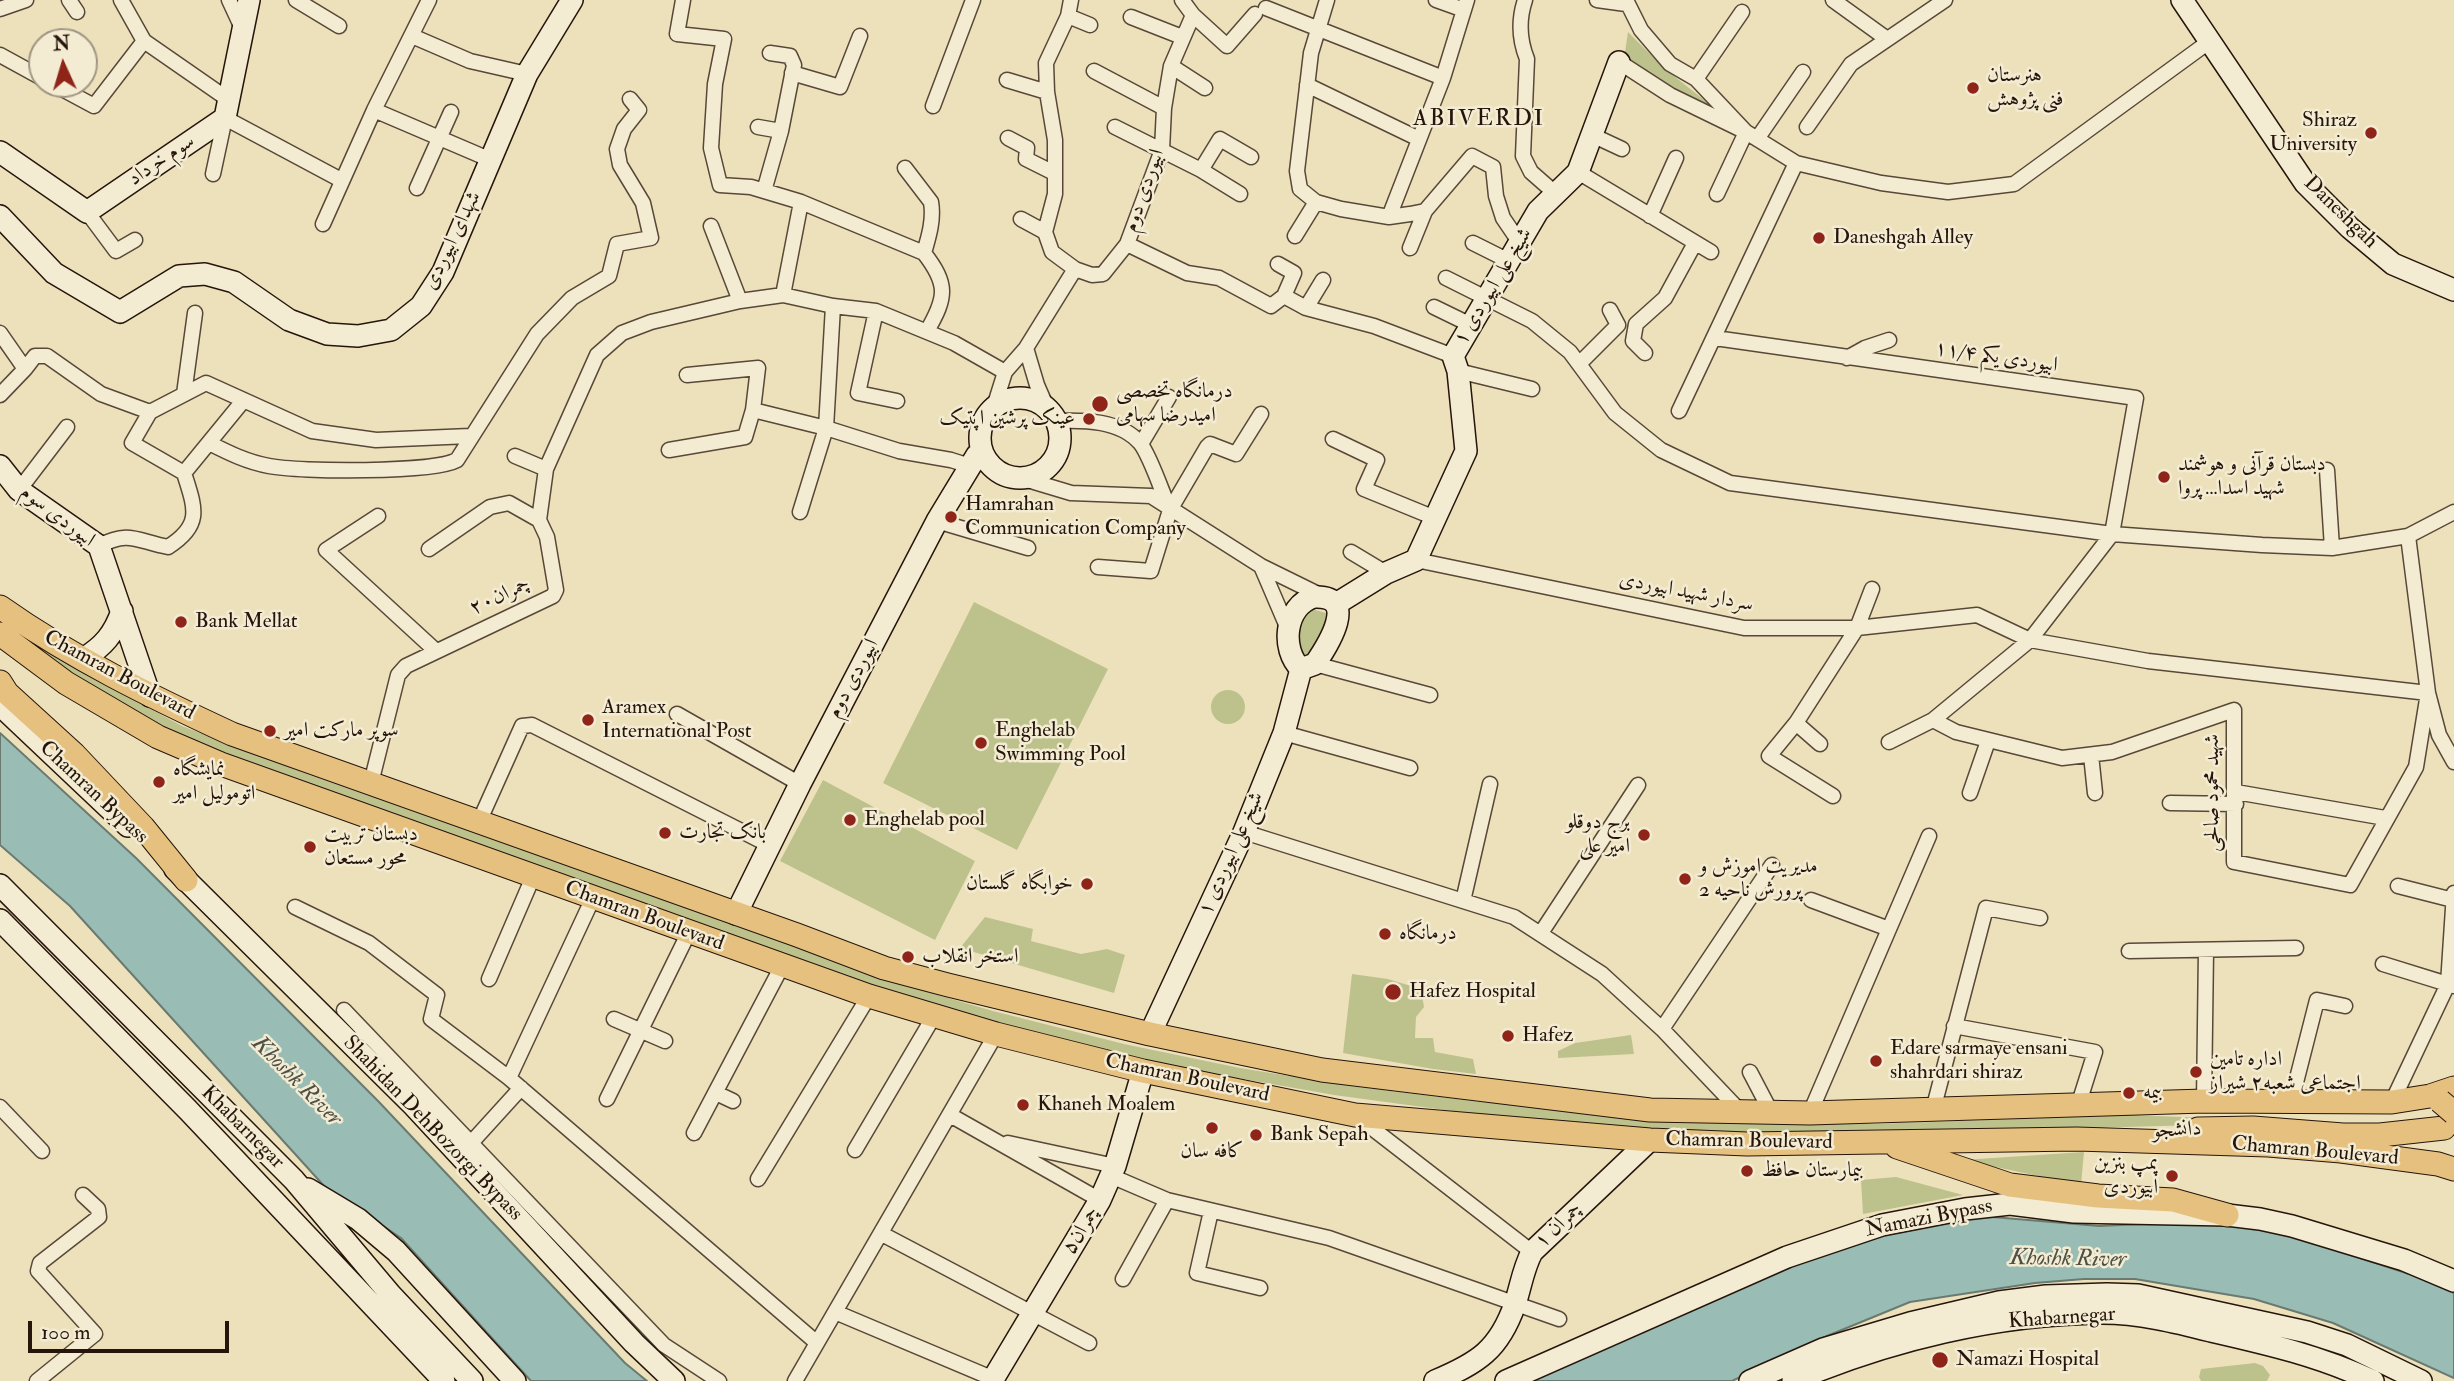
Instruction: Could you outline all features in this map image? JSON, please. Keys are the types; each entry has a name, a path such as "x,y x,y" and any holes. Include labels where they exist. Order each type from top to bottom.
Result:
{"main road":[{"path":"227,109 249,0"},
{"name":"شهدای ابیوردی","path":"0,216 54,272 120,312 179,276 205,274 234,282 289,320 327,334 358,336 391,330 421,306 443,272 527,74 572,0"},
{"name":"Daneshgah","path":"2182,0 2305,183 2350,228 2393,264 2454,290"},
{"name":"شیخ علی ابیوردی ۱","path":"1416,561 1466,452 1456,364 1471,325 1538,211 1578,172 1619,62"},
{"name":"سوم خرداد","path":"87,212 227,109"},
{"path":"0,152 87,212"},
{"path":"1020,397 1039,402 1052,414 1060,439 1056,456 1038,474 1012,477 996,470 984,457 976,457 981,426 993,407 1011,398 1020,397"},
{"name":"ابیوردی دوم","path":"736,914 800,784 937,521 976,457"},
{"name":"ابیوردی سوم","path":"0,466 19,490 99,546 150,696"},
{"path":"1308,666 1295,663 1287,629 1301,603 1314,597 1330,600 1416,561"},
{"name":"شیخ علی ابیوردی ۱","path":"1150,1034 1244,832 1308,666 1334,632 1339,617 1330,600"},
{"name":"Chamran Boulevard","path":"0,607 30,628 150,696 232,734 884,968 1150,1034 1336,1073 1650,1110 1810,1113 2204,1101 2392,1102 2446,1125"},
{"path":"83,659 102,648 115,631 121,611"},
{"name":"Chamran Boulevard","path":"0,634 66,683 158,737 221,764 782,966 869,996 996,1034 1143,1071 1355,1115 1650,1140 1785,1145 2077,1139 2267,1145 2341,1151 2446,1125"},
{"path":"0,682 7,692 74,754 143,827 186,880"},
{"name":"Chamran Bypass","path":"0,705 186,880"},
{"name":"Shahidan DehBozorgi Bypass","path":"186,880 414,1106 634,1343 674,1381"},
{"name":"Khabarnegar","path":"0,885 294,1180 391,1295 472,1381"},
{"name":"Khabarnegar","path":"0,920 188,1110 444,1381"},
{"name":"چمران۵","path":"995,1380 1100,1200 1113,1171 1143,1071"},
{"name":"دانشجو","path":"2078,1105 2159,1115 2446,1125"},
{"name":"دانشجو","path":"2077,1139 2168,1130 2253,1128 2380,1135 2446,1125"},
{"name":"چمران ۱","path":"1435,1381 1460,1370 1488,1352 1502,1334 1516,1303 1523,1269 1532,1252 1650,1140"},
{"path":"1881,1141 2010,1185 2098,1196 2173,1200 2227,1215"},
{"path":"294,1180 358,1219 396,1251 515,1381"},
{"name":"Namazi Bypass","path":"1506,1381 1787,1257 1882,1225 1965,1209 2010,1204 2074,1212 2227,1215 2292,1226 2404,1260 2454,1281"},
{"path":"1750,1381 1823,1349 1910,1323 2000,1302 2046,1296 2107,1294 2138,1295 2307,1332 2347,1345 2421,1381"},
{"name":"Khabarnegar","path":"1793,1381 1893,1345 1940,1334 2042,1317 2103,1313 2167,1321 2293,1350 2317,1357 2373,1381"}],"street":[{"path":"0,9 26,0"},
{"path":"121,0 144,41 227,109 341,180"},
{"path":"229,0 243,28"},
{"path":"296,0 339,26"},
{"path":"323,224 374,110 429,0"},
{"path":"683,0 677,34 724,39 715,84 711,148 720,185 751,187 802,202 925,253 939,272 943,292 927,331"},
{"path":"933,106 973,0"},
{"path":"993,407 1004,372 1026,348 1075,269 1052,252 1045,232 1055,194 1055,140 1047,92 1046,63 1068,16 1071,0"},
{"path":"1182,0 1193,15 1227,46 1261,11 1317,28 1443,78"},
{"path":"1327,0 1317,28 1307,85 1297,171 1300,189 1317,202 1365,215 1390,217 1424,211"},
{"path":"1390,217 1443,78 1466,5 1436,0"},
{"path":"1525,0 1519,26 1527,59 1523,156 1531,172 1556,194"},
{"path":"1597,0 1626,2 1641,30 1670,64 1696,79 1752,136"},
{"path":"1833,0 1887,39"},
{"path":"1807,127 1851,64 1945,0"},
{"path":"1696,79 1742,12"},
{"name":"ابیوردی دوم","path":"1075,269 1092,275 1102,274 1126,244 1162,150 1164,108 1171,66 1193,15"},
{"path":"1068,16 1090,25"},
{"path":"1131,17 1182,37"},
{"path":"412,36 470,61 527,74"},
{"path":"792,74 840,88 860,36"},
{"path":"79,98 94,106 144,41"},
{"path":"1619,62 1670,95 1752,136 1796,163 1881,183 1948,192 2014,184 2210,41"},
{"path":"764,191 794,65 790,55 770,53"},
{"path":"0,55 28,70"},
{"path":"1171,66 1205,88"},
{"path":"1094,72 1164,108"},
{"path":"1717,194 1752,136 1803,72"},
{"path":"1007,80 1047,92"},
{"path":"1307,85 1419,139"},
{"path":"209,443 243,460 269,466 358,470 441,466 457,460 537,334 572,298 609,276 617,244 651,238 643,204 620,165 617,149 625,129 639,110 630,99"},
{"path":"213,174 227,109"},
{"path":"374,110 491,160"},
{"path":"417,188 451,112"},
{"path":"758,127 780,131"},
{"path":"1115,127 1201,170 1240,194"},
{"path":"1592,135 1622,149"},
{"path":"1008,138 1027,148 1026,159 1054,173"},
{"path":"1201,170 1220,139 1251,157"},
{"path":"1410,248 1424,211 1472,156 1493,167 1496,196 1515,252"},
{"path":"1650,216 1676,158"},
{"path":"1679,411 1796,163"},
{"path":"905,168 931,202 930,230 925,253"},
{"path":"1578,172 1711,252"},
{"path":"802,202 783,295 833,306 876,311 927,331 1004,372"},
{"path":"1296,236 1317,202"},
{"path":"87,212 116,251 135,240"},
{"path":"1021,219 1045,232"},
{"path":"711,226 740,301"},
{"path":"1473,243 1515,252"},
{"path":"1644,353 1633,341 1636,324 1665,298 1695,243"},
{"path":"1126,244 1187,273 1219,278 1271,306 1284,296 1294,274 1278,264"},
{"path":"1446,278 1532,321 1570,352 1615,412 1661,450 1730,483 2112,534 2332,548 2408,536 2454,512"},
{"path":"1306,308 1323,280"},
{"name":"چمران۲۰","path":"370,783 398,675 406,666 553,596 556,584 547,537 539,520 546,469 597,355 622,332 647,323 740,301 783,295"},
{"path":"1284,296 1306,308 1376,321 1456,364 1532,389"},
{"path":"800,512 826,428 833,306"},
{"path":"1434,307 1471,325"},
{"path":"1579,364 1618,325 1610,310"},
{"path":"876,311 858,393 897,401"},
{"path":"184,394 195,313"},
{"path":"0,333 25,369"},
{"name":"۱۱/۴ ابیوردی یکم","path":"1715,338 2136,398 2112,534"},
{"path":"1847,358 1865,348 1889,340"},
{"path":"1026,348 1037,385 1052,414 1109,425 1130,435 1141,444 1170,510"},
{"path":"0,395 35,356 47,356 101,394 149,412"},
{"path":"669,450 745,437 753,410 758,368 687,375"},
{"path":"99,546 115,537 128,537 167,547 181,538 191,526 195,510 184,473 132,443 149,412 206,383 312,431 376,440 470,436"},
{"path":"1141,444 1169,397"},
{"path":"184,473 243,401"},
{"path":"753,410 826,428 899,451 951,460 976,457"},
{"path":"1098,567 1151,571 1170,510 1207,447 1214,444 1236,454 1261,414"},
{"path":"19,490 67,427"},
{"path":"1333,439 1377,460 1364,489 1435,518"},
{"path":"515,456 546,469"},
{"path":"2327,470 2332,548"},
{"path":"1021,478 1071,493 1151,496 1261,566 1330,600"},
{"path":"429,549 490,508 509,503 539,520"},
{"path":"378,516 326,550 436,651"},
{"path":"937,521 1028,548"},
{"path":"1889,742 1933,720 2030,640 2112,534"},
{"path":"2408,536 2428,693 2439,734 2454,762"},
{"path":"1350,552 1386,573"},
{"name":"سردار شهید ابیوردی","path":"1416,561 1744,628 1857,628 1977,615 2030,640 2148,661 2428,693"},
{"path":"1261,566 1287,629"},
{"path":"1833,796 1769,756 1796,723 1857,628 1872,590"},
{"path":"1308,666 1430,695"},
{"name":"شهید محمود صالحی","path":"1933,720 1956,732 2062,758 2112,752 2234,710 2234,862 2350,885 2385,818 2416,767 2428,693"},
{"path":"677,714 800,784"},
{"path":"1796,723 1820,744"},
{"path":"479,822 522,726 531,725 769,845"},
{"path":"1284,733 1410,768"},
{"path":"1970,793 1989,741"},
{"path":"2091,755 2095,793"},
{"path":"1463,901 1490,784"},
{"path":"1541,933 1638,785"},
{"path":"2170,803 2236,798 2311,805 2385,818"},
{"path":"1244,832 1514,917 1602,974 1662,1029 1740,1111"},
{"path":"1810,1113 1929,836"},
{"path":"1662,1029 1772,865"},
{"path":"489,979 533,877"},
{"path":"2392,1102 2451,985 2453,897 2398,886"},
{"path":"509,1078 593,898"},
{"path":"1811,900 1889,929"},
{"path":"295,907 369,943 437,995 431,1019 521,1088 817,1343"},
{"path":"1933,1110 1986,908 2040,918"},
{"path":"607,1099 689,932"},
{"path":"2129,951 2296,948"},
{"path":"2204,1101 2206,950"},
{"path":"2383,964 2451,985"},
{"path":"694,1133 782,966"},
{"path":"758,1179 869,996"},
{"path":"2291,1102 2317,1000 2345,1006"},
{"path":"344,1010 664,1345 719,1381"},
{"path":"855,1150 934,1016"},
{"path":"614,1019 665,1041"},
{"path":"1954,1026 2095,1052 2078,1105"},
{"path":"795,1381 996,1034"},
{"path":"1749,1072 1771,1112"},
{"path":"471,1143 521,1088"},
{"path":"716,1093 733,1101"},
{"path":"0,1107 42,1151"},
{"path":"950,1115 1100,1200"},
{"path":"1355,1115 1532,1252"},
{"path":"993,1139 1113,1171 1167,1200 1329,1238 1559,1319"},
{"path":"37,1381 95,1334 38,1271 40,1264 99,1217 98,1209 83,1195"},
{"path":"1123,1279 1167,1200"},
{"path":"1211,1210 1197,1273 1259,1288"},
{"path":"882,1234 1089,1343"},
{"path":"835,1312 995,1380"}],"green space":[{"path":"1628,32 1665,69 1717,110 1686,97 1624,59"},
{"path":"974,602 1108,669 1017,850 883,783"},
{"path":"1312,609 1326,613 1328,621 1304,663 1295,640 1302,614"},
{"path":"0,614 74,667 182,726 307,774 900,984 1124,1044 1240,1068 1358,1087 1670,1121 1874,1124 2131,1115 2236,1119 2237,1124 1903,1133 1769,1133 1627,1128 1452,1111 1334,1095 1175,1067 1038,1035 892,994 188,741 108,701 0,626"},
{"path":"1228,690 1240,695 1245,707 1240,719 1228,724 1216,719 1211,707 1216,695"},
{"name":"Enghelab pool","path":"823,780 975,861 935,940 780,861"},
{"path":"985,917 1033,929 1031,941 1081,954 1107,949 1125,955 1114,993 960,948"},
{"path":"1352,974 1388,979 1421,989 1424,1007 1416,1017 1415,1038 1433,1038 1435,1052 1473,1059 1476,1074 1343,1053"},
{"path":"1631,1035 1634,1054 1558,1058 1558,1051 1575,1043"},
{"path":"2084,1152 2081,1185 1962,1160"},
{"path":"1896,1177 1963,1195 1863,1214 1861,1180"},
{"path":"2255,1363 2263,1366 2270,1375 2267,1381 2201,1381 2199,1377 2201,1369"}],"water":[{"name":"Khoshk River","path":"0,733 136,858 379,1102 625,1363 647,1381 531,1381 401,1238 325,1187 70,906 0,845"},
{"name":"Khoshk River","path":"1981,1216 2099,1226 2189,1222 2257,1224 2412,1275 2454,1293 2454,1378 2333,1323 2254,1299 2135,1279 2084,1279 2035,1283 1910,1302 1827,1336 1732,1381 1526,1381 1796,1263 1886,1234"}],"place":[{"name":"هنرستان فنی پژوهش","path":"1973,88"},
{"name":"Shiraz University","path":"2371,133"},
{"name":"Daneshgah Alley","path":"1819,238"},
{"name":"درمانگاه تخصصی امیدرضا سهامی","path":"1100,404"},
{"name":"عینک پرشین اپتیک","path":"1089,419"},
{"name":"دبستان قرآنی و هوشمند شهید اسدا... پروا","path":"2164,477"},
{"name":"Hamrahan Communication Company","path":"951,517"},
{"name":"Bank Mellat","path":"181,622"},
{"name":"Aramex International Post","path":"588,720"},
{"name":"سوپر مارکت امیر","path":"270,731"},
{"name":"Enghelab Swimming Pool","path":"981,743"},
{"name":"نمایشگاه اتومولیل امیر","path":"159,782"},
{"name":"Enghelab pool","path":"850,820"},
{"name":"بانک تجارت","path":"665,833"},
{"name":"برج دوقلو امیر علی","path":"1644,835"},
{"name":"دبستان تربیت محور مستعان","path":"310,847"},
{"name":"مدیریت اموزش و پرورش ناحیه 2","path":"1685,879"},
{"name":"خوابگاه گلستان","path":"1087,884"},
{"name":"درمانگاه","path":"1385,934"},
{"name":"استخر انقلاب","path":"908,957"},
{"name":"Hafez Hospital","path":"1393,992"},
{"name":"Hafez","path":"1508,1036"},
{"name":"Edare sarmaye ensani shahrdari shiraz","path":"1876,1061"},
{"name":"اداره تامین اجتماعی شعبه۲ شیراز","path":"2196,1072"},
{"name":"بیمه","path":"2129,1093"},
{"name":"Khaneh Moalem","path":"1023,1105"},
{"name":"کافه سان","path":"1212,1128"},
{"name":"Bank Sepah","path":"1256,1135"},
{"name":"بیمارستان حافظ","path":"1747,1171"},
{"name":"پمپ بنزین ابیوردی","path":"2172,1176"},
{"name":"Namazi Hospital","path":"1940,1360"}],"district":[{"name":"ABIVERDI","path":"1479,120"}]}
